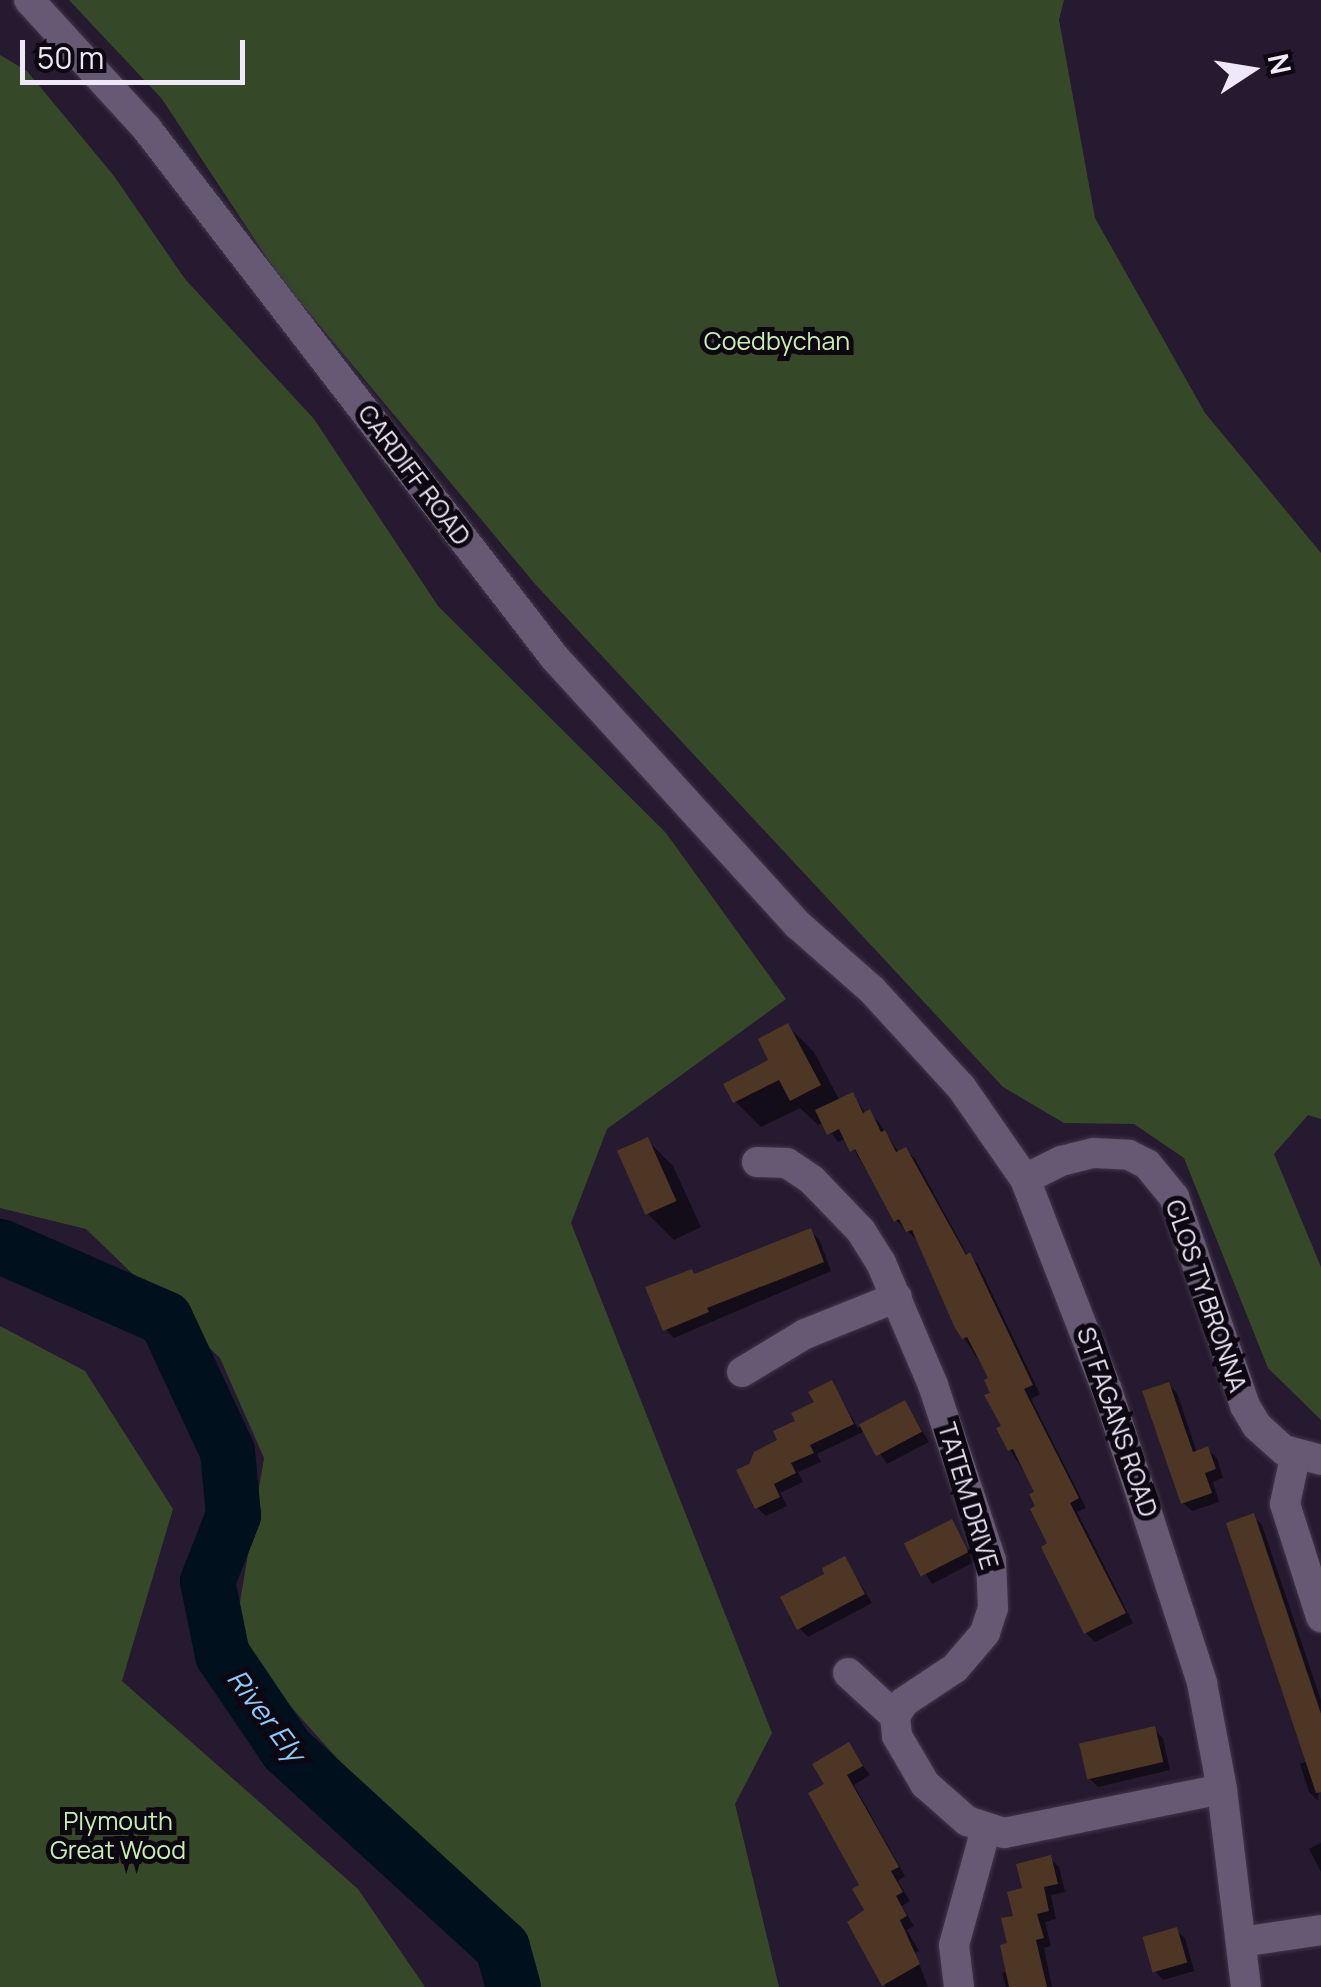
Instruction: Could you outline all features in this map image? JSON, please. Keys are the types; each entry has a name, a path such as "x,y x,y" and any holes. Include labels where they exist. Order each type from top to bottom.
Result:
{"street":[{"name":"CARDIFF ROAD","path":"29,0 146,129 554,658 798,926 815,936"},
{"name":"ST FAGANS ROAD","path":"815,936 872,990 961,1088 1025,1179 1094,1353 1202,1682 1222,1789 1246,1987"},
{"name":"CLOS TY BRONNA","path":"1025,1179 1061,1161 1094,1153 1129,1155 1154,1171 1174,1197 1245,1406 1257,1426 1308,1458"},
{"name":"TATEM DRIVE","path":"757,1162 787,1163 836,1202 860,1230 897,1297 955,1447 994,1584 985,1632 971,1652 955,1668 904,1702 895,1716"},
{"path":"742,1372 805,1334 897,1297"},
{"path":"1308,1458 1285,1504 1321,1618"},
{"path":"848,1673 895,1716 898,1736 926,1784 967,1821 986,1830 1025,1830 1222,1789"},
{"path":"959,1987 954,1944 986,1830"},
{"path":"1241,1942 1321,1930"}],"green space":[{"name":"Coedbychan","path":"69,0 1064,0 1059,20 1095,218 1205,413 1321,553 1321,1119 1308,1115 1274,1154 1321,1267 1321,1420 1268,1368 1184,1158 1134,1124 1064,1123 1003,1087 535,584 280,278 162,99"},
{"path":"0,55 27,71 114,176 185,279 314,419 438,606 666,833 786,999 607,1129 571,1223 772,1733 735,1804 779,1987 528,1987 465,1901 275,1689 236,1626 264,1458 220,1358 86,1229 0,1208"},
{"name":"Plymouth Great Wood","path":"0,1326 85,1371 173,1509 122,1681 358,1889 425,1987 0,1987"}],"building":[{"path":"788,1023 821,1085 790,1101 779,1080 733,1103 723,1084 768,1060 758,1039"},
{"path":"853,1092 863,1113 870,1109 896,1152 906,1147 966,1255 970,1252 1033,1385 1024,1389 1079,1498 1070,1503 1126,1613 1084,1634 1041,1547 1047,1543 1030,1509 1035,1506 1029,1494 1034,1492 1013,1449 1008,1451 996,1428 1001,1426 984,1395 990,1393 984,1380 988,1378 978,1358 967,1337 962,1339 954,1326 912,1230 906,1232 899,1219 894,1222 855,1149 850,1152 839,1129 827,1135 815,1110"},
{"path":"648,1137 676,1201 645,1215 617,1151"},
{"path":"811,1228 824,1262 707,1308 709,1312 663,1331 645,1287 692,1269 694,1274"},
{"path":"832,1380 854,1424 810,1445 814,1453 791,1463 796,1473 774,1484 780,1497 755,1509 736,1470 749,1464 754,1452 777,1440 773,1431 795,1421 791,1413 814,1402 808,1392"},
{"path":"1169,1382 1193,1452 1208,1446 1216,1469 1205,1473 1212,1493 1181,1504 1142,1391"},
{"path":"905,1400 922,1432 876,1456 859,1424"},
{"path":"1254,1513 1321,1714 1321,1792 1316,1793 1226,1523"},
{"path":"952,1519 969,1552 921,1576 904,1544"},
{"path":"845,1556 865,1594 797,1630 780,1597 824,1574 822,1568"},
{"path":"1155,1726 1163,1762 1087,1780 1079,1744"},
{"path":"849,1742 863,1766 847,1775 899,1867 891,1871 903,1892 896,1896 907,1916 900,1920 920,1964 882,1986 847,1922 864,1910 852,1889 859,1885 808,1793 824,1784 812,1764"},
{"path":"1051,1855 1058,1884 1044,1887 1049,1911 1037,1914 1044,1938 1036,1940 1047,1987 1009,1987 1000,1945 1007,1943 1001,1918 1013,1916 1007,1892 1022,1888 1016,1864"},
{"path":"1177,1927 1187,1963 1153,1972 1142,1937"}],"waterway":[{"name":"River Ely","path":"0,1246 165,1318 227,1451 233,1515 207,1581 222,1654 286,1749 502,1947 513,1987"}]}
